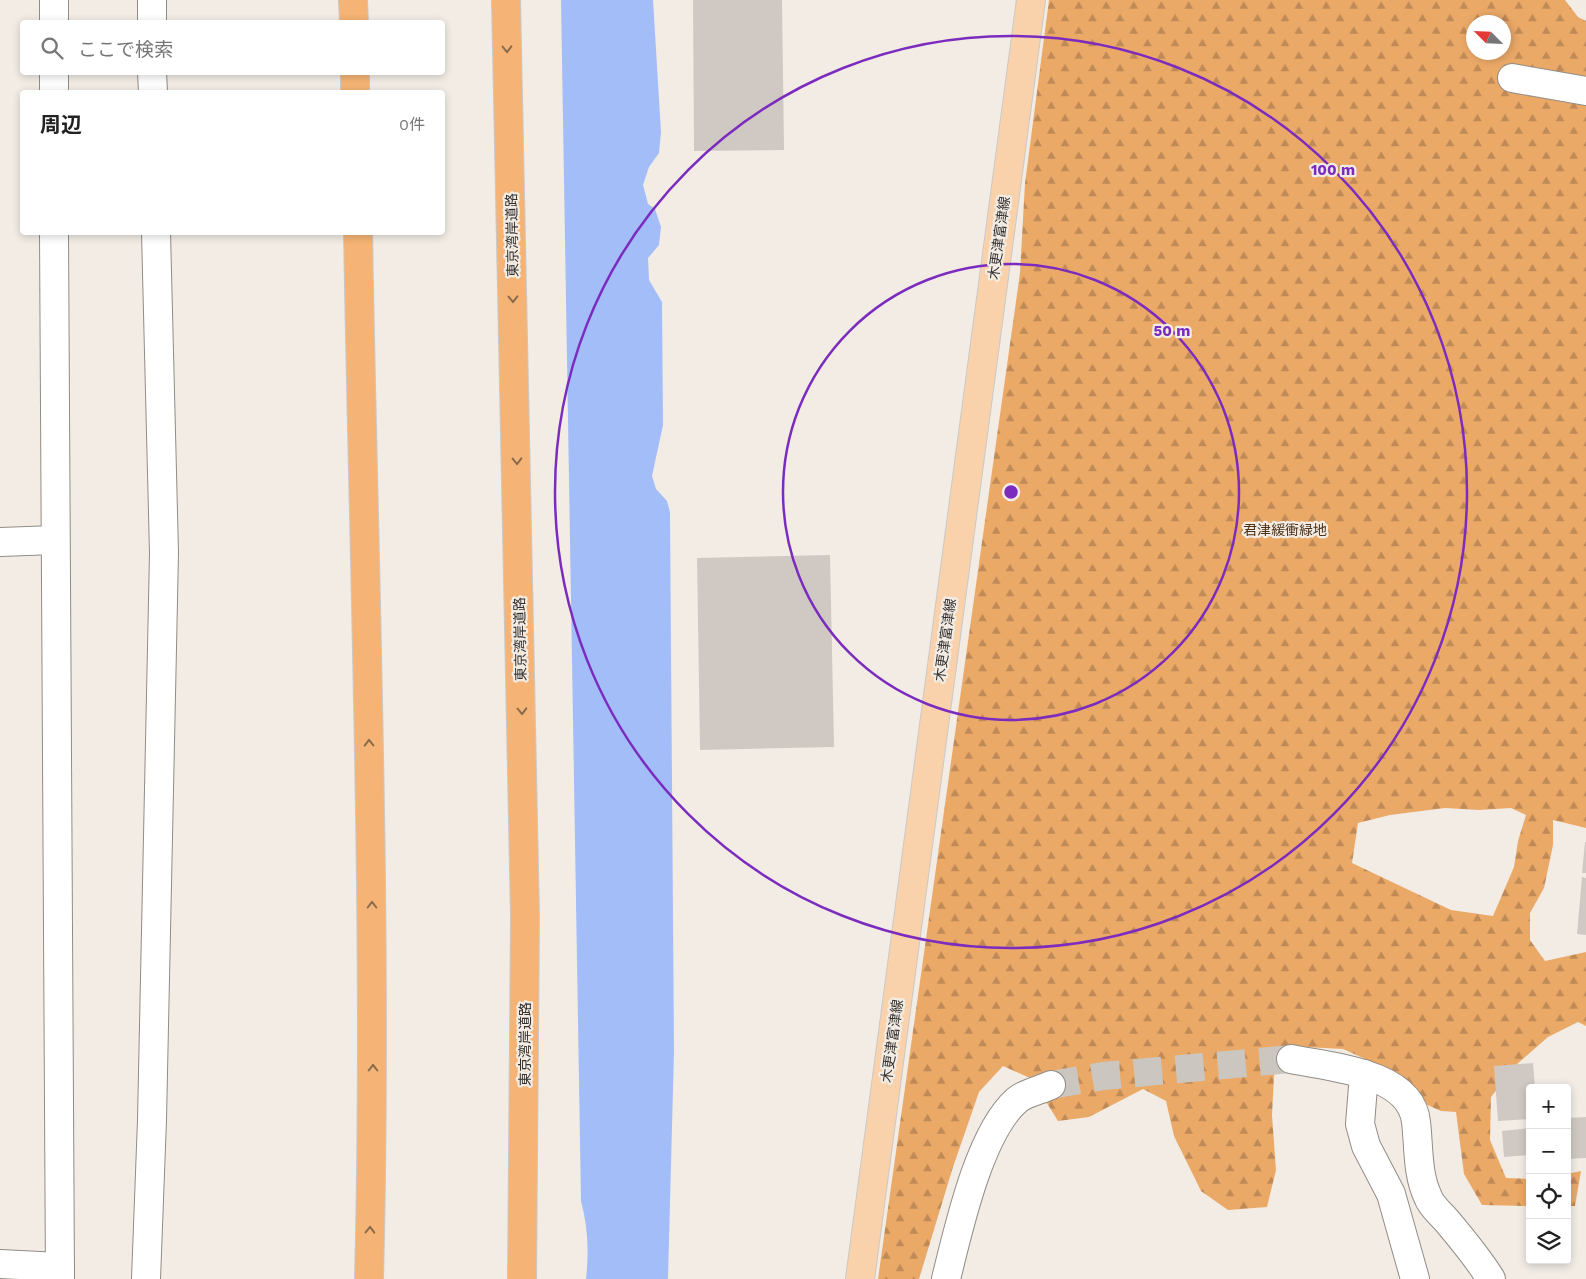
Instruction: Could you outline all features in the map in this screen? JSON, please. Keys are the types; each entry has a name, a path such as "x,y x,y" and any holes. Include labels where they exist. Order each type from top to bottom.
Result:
{"highway":[{"path":"353,0 354,20"},
{"name":"東京湾岸道路","path":"506,0 525,888 522,1279"},
{"path":"355,75 355,90"},
{"path":"358,235 372,874 373,1099 369,1279"}],"main road":[{"name":"木更津富津線","path":"860,1279 1031,0"}],"street":[{"path":"54,0 54,20"},
{"path":"152,0 152,20"},
{"path":"54,75 54,90"},
{"path":"152,75 153,90"},
{"path":"1512,78 1586,91"},
{"path":"0,1264 60,1273 54,235"},
{"path":"146,1279 152,1120 164,554 156,235"},
{"path":"0,542 55,540"},
{"path":"1291,1060 1364,1074 1389,1083 1410,1106 1416,1119 1419,1160 1428,1198 1478,1258 1491,1279"},
{"path":"1364,1074 1360,1124 1366,1146 1391,1194 1415,1279"},
{"path":"946,1279 978,1166 1002,1116 1018,1099 1052,1085"}],"green space":[{"name":"君津緩衝緑地","path":"1049,0 1565,0 1578,17 1586,21 1586,828 1553,820 1553,845 1544,888 1530,913 1530,940 1545,961 1586,952 1586,1026 1578,1022 1548,1037 1516,1065 1491,1097 1490,1140 1506,1178 1526,1179 1526,1206 1482,1205 1464,1174 1456,1112 1441,1111 1414,1099 1392,1071 1343,1049 1306,1047 1274,1075 1272,1115 1276,1170 1267,1207 1228,1210 1201,1191 1174,1136 1166,1101 1143,1089 1089,1117 1058,1121 1032,1079 1003,1066 979,1092 953,1167 919,1279 878,1279 1020,273 1025,183","holes":["1445,808 1479,810 1511,808 1526,815 1518,841 1514,867 1493,916 1451,910 1352,863 1358,823 1390,815"]},
{"path":"1581,1171 1575,1206 1571,1206 1571,1173"}],"water":[{"path":"561,0 653,0 661,132 659,153 649,167 643,185 648,204 655,209 661,227 659,245 648,258 649,280 662,302 663,425 652,476 656,489 667,501 670,512 674,1051 668,1279 586,1279 587,1240 581,1201"}],"building":[{"path":"693,0 782,0 784,150 694,151"},
{"path":"830,555 834,747 700,750 697,558"},
{"path":"1585,842 1586,873 1582,873"},
{"path":"1582,877 1586,878 1586,935 1577,934"},
{"path":"1533,1063 1535,1084 1526,1084 1526,1119 1498,1121 1494,1066"},
{"path":"1586,1117 1586,1158 1571,1159 1571,1118"},
{"path":"1526,1128 1526,1155 1504,1157 1502,1131"}],"tunnel":[{"path":"1051,1085 1103,1076 1291,1059"}]}
